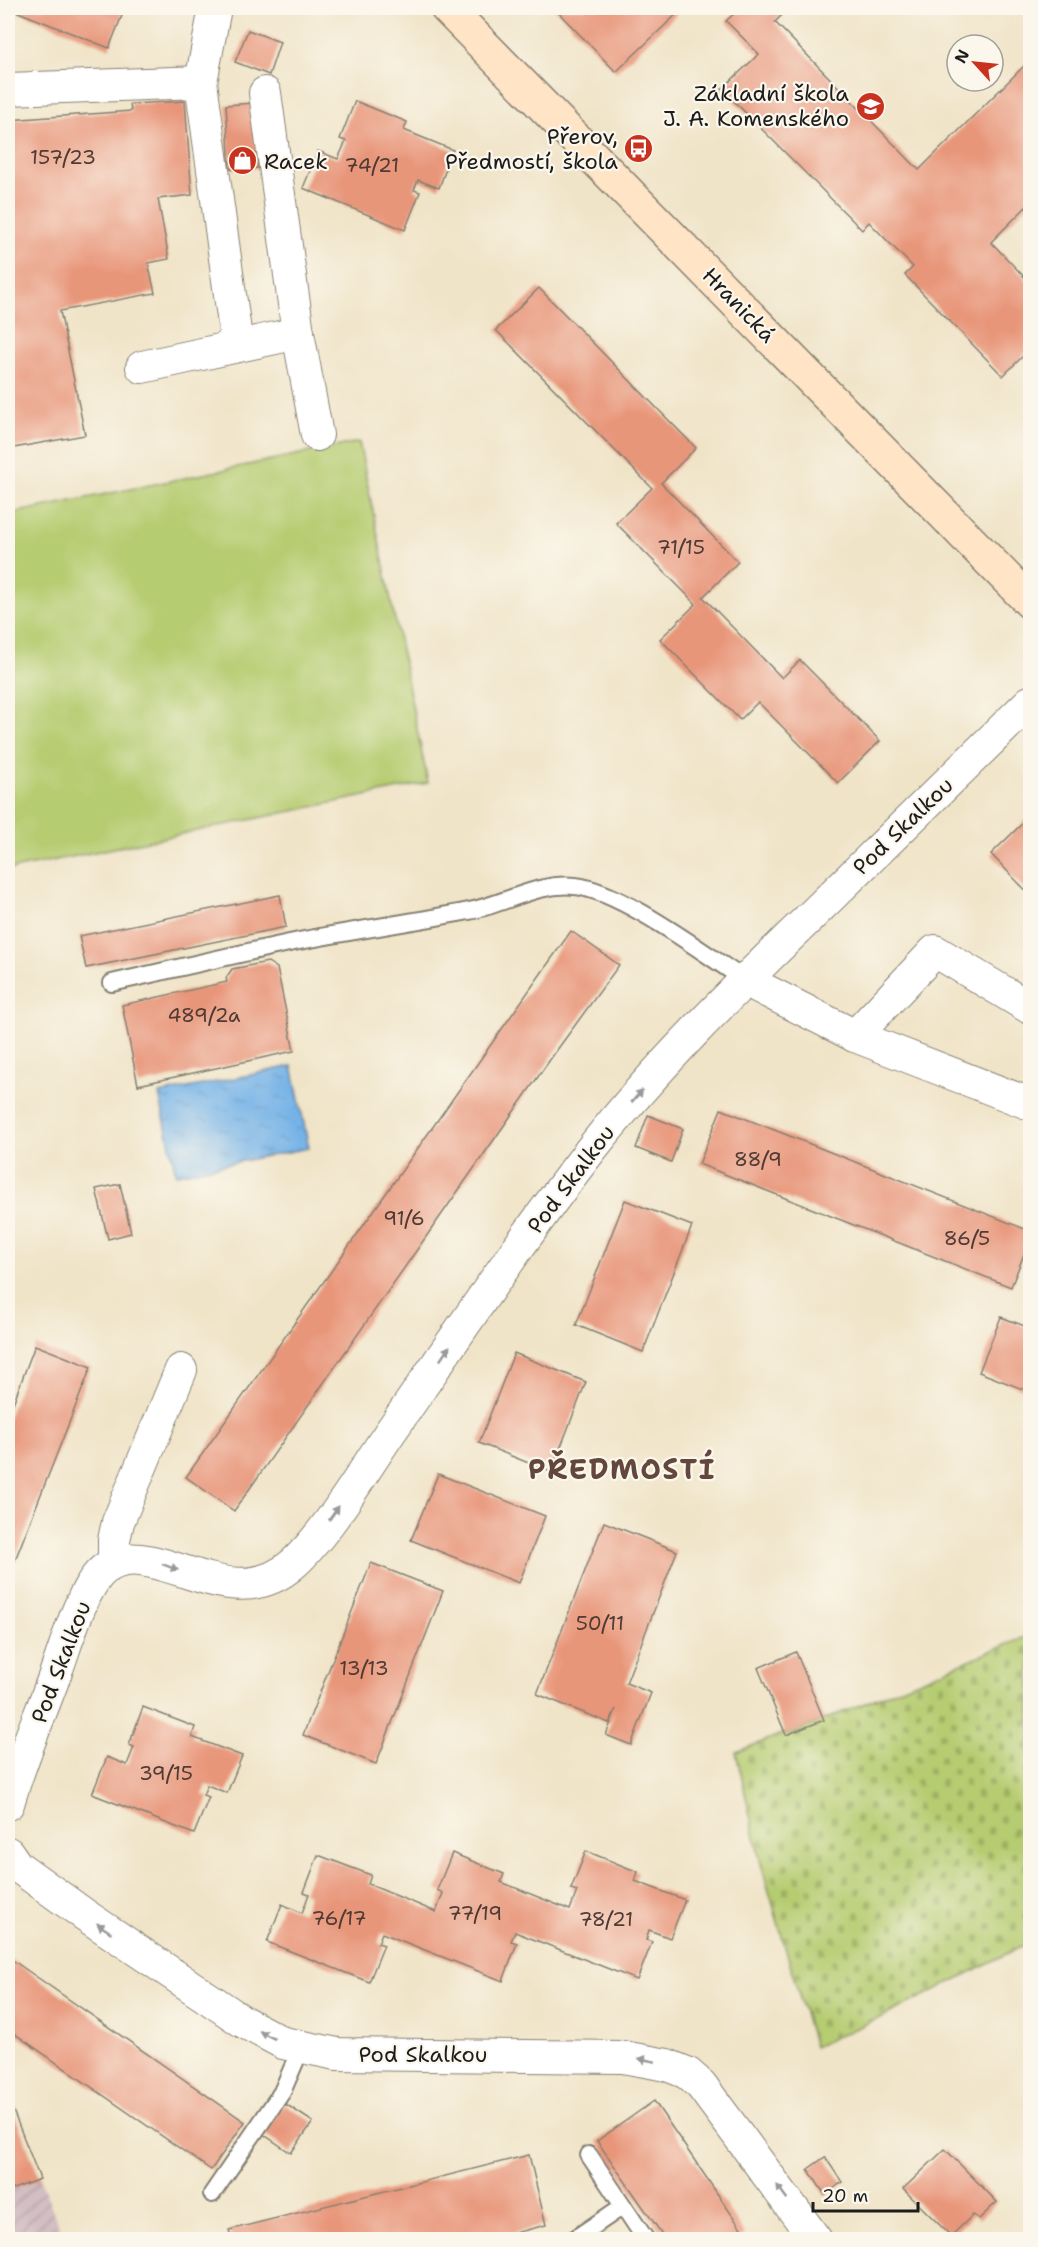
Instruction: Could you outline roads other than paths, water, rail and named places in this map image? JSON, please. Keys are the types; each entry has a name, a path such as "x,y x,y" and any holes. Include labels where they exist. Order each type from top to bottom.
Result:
{"main road":[{"name":"Hranická","path":"447,8 1030,602"}],"street":[{"path":"215,8 201,82 237,346"},
{"path":"8,89 201,82"},
{"path":"265,93 298,333 317,435"},
{"path":"142,367 298,333"},
{"name":"Pod Skalkou","path":"8,1804 85,1598 94,1580 114,1563 137,1557 215,1582 244,1583 272,1577 297,1560 354,1485 576,1168 654,1075 745,980 1030,702"},
{"path":"855,1036 935,951 1030,1008"},
{"path":"745,980 855,1036 1030,1104"},
{"path":"114,1563 118,1522 181,1370"},
{"name":"Pod Skalkou","path":"8,1853 17,1866 39,1882 233,2015 263,2034 301,2048 337,2054 597,2055 646,2059 687,2073 710,2094 816,2240"}],"lane":[{"path":"112,983 298,942 472,910 533,890 557,885 591,889 612,898 675,934 745,980"},
{"path":"212,2194 282,2092 301,2048"},
{"path":"589,2154 646,2240"},
{"path":"573,2240 623,2206"}],"water":[{"path":"292,1066 309,1148 176,1174 159,1094"}],"place":[{"name":"Základní škola J. A. Komenského","path":"870,106"},
{"name":"Přerov, Předmostí, škola","path":"639,149"},
{"name":"Racek","path":"243,161"}],"district":[{"name":"PŘEDMOSTÍ","path":"622,1469"}]}
